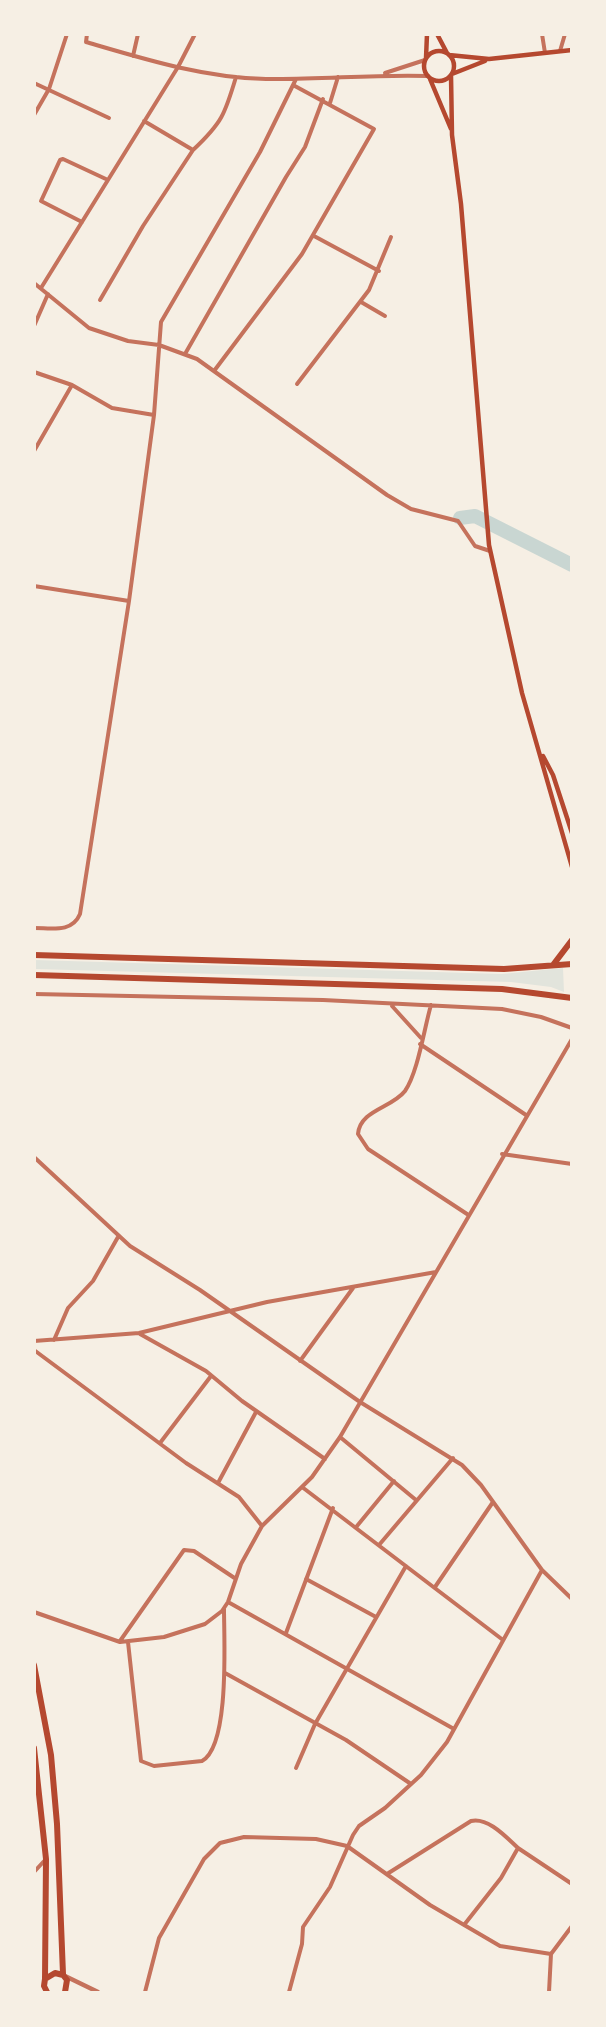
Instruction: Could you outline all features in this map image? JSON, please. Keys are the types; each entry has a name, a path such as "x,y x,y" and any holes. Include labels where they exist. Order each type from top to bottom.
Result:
{"highway":[{"path":"553,965 572,940"},
{"path":"34,956 504,969 572,964"},
{"path":"34,975 478,988 572,998"},
{"path":"34,1665 53,1778 63,1975 68,1983 66,1992"},
{"path":"34,1748 46,1859 45,1979 47,1992"},
{"path":"45,1979 55,1972 63,1975"}],"main road":[{"path":"427,34 424,69 452,135"},
{"path":"437,34 454,62 451,75 452,135 461,204 489,548 519,683 540,751 544,778 572,867"},
{"path":"425,59 437,51 489,59 572,50"},
{"path":"428,77 443,81 451,75 489,59"},
{"path":"540,751 553,775 572,833"}],"street":[{"path":"34,115 49,89 67,34"},
{"path":"87,34 86,42 133,56 178,67 237,77 296,79 378,75 428,77"},
{"path":"133,56 138,34"},
{"path":"41,288 178,67 195,34"},
{"path":"542,34 545,53"},
{"path":"560,51 564,34"},
{"path":"378,75 405,69 425,59"},
{"path":"330,103 338,76"},
{"path":"100,300 143,226 193,150 224,117 237,77"},
{"path":"34,928 70,926 80,914 129,601 154,415 159,345 164,314 260,152 296,79"},
{"path":"34,83 109,118"},
{"path":"214,371 314,236 374,129 323,99 293,85"},
{"path":"185,354 286,177 299,159 323,99"},
{"path":"144,121 193,150"},
{"path":"82,222 41,201 60,160 63,159 108,180"},
{"path":"314,236 379,271"},
{"path":"297,384 361,303 379,271 391,237"},
{"path":"34,284 49,294 77,321 95,331 128,341 159,345 185,354 214,371 387,495 411,509 458,521 475,546 489,548"},
{"path":"34,326 49,294"},
{"path":"361,303 385,316"},
{"path":"34,372 72,385 112,408 154,415"},
{"path":"34,451 72,385"},
{"path":"34,586 129,601"},
{"path":"34,994 311,999 392,1005 431,1005 520,1012 572,1028"},
{"path":"392,1005 422,1039"},
{"path":"431,1005 405,1091 365,1119 358,1134 368,1149 467,1214"},
{"path":"34,1612 120,1642 128,1642 193,1629 205,1624 224,1608 262,1526 302,1487 340,1437 467,1214 572,1039"},
{"path":"420,1044 526,1115"},
{"path":"502,1154 572,1164"},
{"path":"34,1158 118,1237 360,1402 453,1458 476,1479 542,1570 572,1599"},
{"path":"54,1340 68,1308 93,1281 118,1237"},
{"path":"34,1341 139,1333 267,1302 436,1272"},
{"path":"300,1361 354,1287"},
{"path":"139,1333 211,1376 256,1412 325,1459"},
{"path":"34,1350 246,1504 262,1526"},
{"path":"160,1443 211,1376"},
{"path":"218,1483 256,1412"},
{"path":"340,1437 416,1500"},
{"path":"379,1545 453,1458"},
{"path":"357,1526 394,1481"},
{"path":"302,1487 357,1526 503,1640"},
{"path":"435,1587 494,1502"},
{"path":"286,1633 333,1508"},
{"path":"120,1642 184,1550 195,1551 236,1579"},
{"path":"296,1768 315,1724 406,1566"},
{"path":"289,1992 302,1944 303,1928 330,1887 347,1846 359,1826 411,1784 430,1764 454,1729 542,1570"},
{"path":"306,1579 377,1617"},
{"path":"228,1602 454,1729"},
{"path":"128,1642 139,1756 148,1766 208,1759 213,1749 221,1715 225,1672 224,1608"},
{"path":"225,1672 346,1740 411,1784"},
{"path":"387,1874 473,1820 497,1830 518,1848 572,1884"},
{"path":"145,1992 164,1929 176,1913 204,1859 220,1843 244,1837 316,1839 347,1846 430,1905 500,1946 551,1954"},
{"path":"464,1925 501,1878 518,1848"},
{"path":"34,1872 46,1859"},
{"path":"549,1992 551,1954 572,1926"},
{"path":"63,1975 98,1992"}],"shaded area":[{"path":"35,960 502,974 563,968 564,992 551,987 511,982 35,969"}],"waterway":[{"path":"460,518 475,516 572,565"}]}
